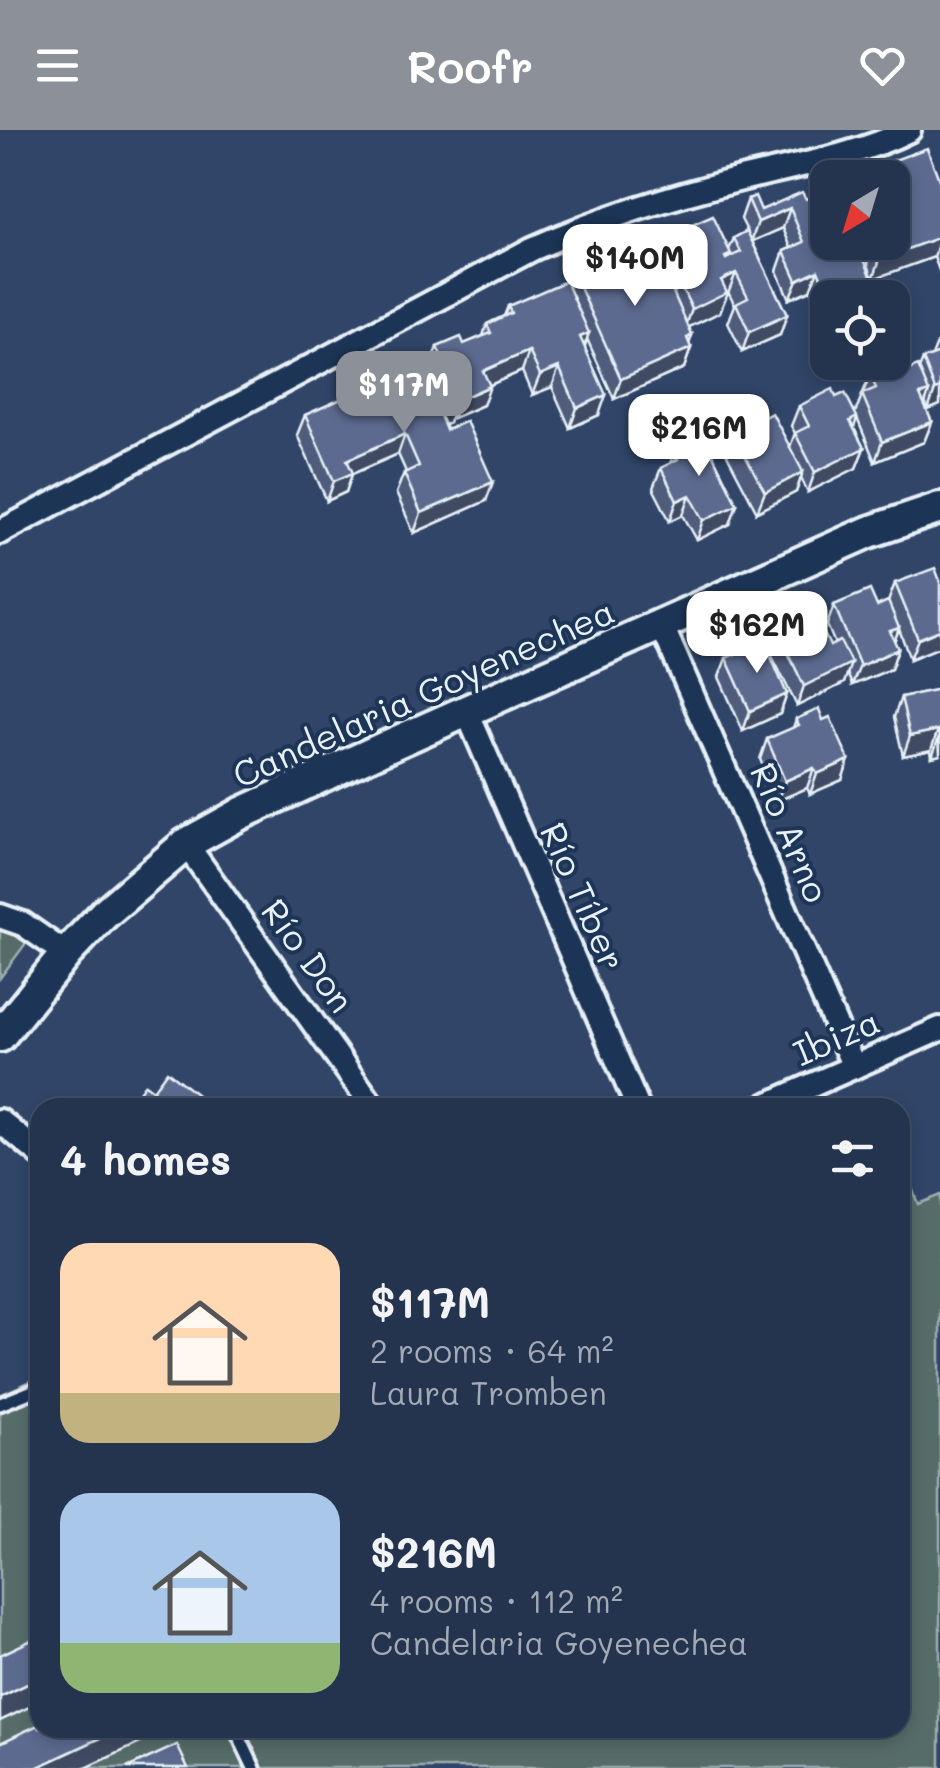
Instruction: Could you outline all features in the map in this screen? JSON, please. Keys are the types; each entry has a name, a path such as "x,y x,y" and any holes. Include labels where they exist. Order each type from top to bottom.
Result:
{"street":[{"path":"0,532 532,249 583,226 667,198 839,155 909,130"},
{"name":"Candelaria Goyenechea","path":"0,1036 104,914 186,844 242,813 868,532 940,508"},
{"name":"Río Arno","path":"662,626 854,1066"},
{"name":"Río Tíber","path":"466,712 634,1098"},
{"name":"Río Don","path":"186,844 367,1098"},
{"path":"0,916 23,924 66,954"},
{"name":"Ibiza","path":"782,1098 940,1029"},
{"path":"0,1121 30,1146"}],"lane":[{"path":"0,1404 30,1392"},
{"path":"240,1738 254,1768"}],"green space":[{"path":"0,927 35,931 0,978"},
{"path":"910,1183 918,1204 940,1195 940,1768 0,1768 0,1395 30,1382 30,1738 910,1738"}],"building":[{"path":"927,148 940,182 940,237 910,248 910,160 894,160"},
{"path":"802,192 806,199 810,197 810,260 864,260 873,280 822,280 818,270 797,280 784,251 804,242 790,208 758,222 748,199 755,196 761,210"},
{"path":"713,216 731,254 726,259 741,252 734,238 747,231 787,315 749,332 736,303 748,297 736,273 721,280 727,292 692,309 679,282 696,274 682,242 694,236 690,226"},
{"path":"650,240 692,335 687,338 691,348 621,379 574,274"},
{"path":"566,281 589,333 580,337 606,395 577,408 559,367 540,375 529,351 483,371 490,386 460,399 437,347 461,337 464,344 491,333 487,324 511,313 508,306"},
{"path":"940,353 940,388 935,390 923,359"},
{"path":"918,366 929,392 920,395 932,422 882,442 862,394 876,388 872,380 910,380 910,369"},
{"path":"407,370 414,385 443,372 456,403 438,411 446,430 466,421 493,482 421,513 404,473 419,466 405,434 347,460 353,473 334,481 305,415"},
{"path":"833,389 836,397 845,393 857,417 850,421 864,448 815,472 795,433 809,426 799,406"},
{"path":"772,413 803,472 765,492 733,433"},
{"path":"704,437 737,504 704,520 690,495 677,501 661,468 678,459 674,452"},
{"path":"935,568 940,581 940,630 918,639 895,583"},
{"path":"870,590 877,606 888,601 899,628 890,631 898,649 860,666 834,605"},
{"path":"813,611 830,646 840,641 851,663 804,686 776,628"},
{"path":"764,641 787,694 750,711 726,658"},
{"path":"940,689 940,737 938,730 910,736 901,697"},
{"path":"819,709 823,720 830,717 849,760 817,774 814,768 785,781 767,739 799,725 796,719"},
{"path":"167,1071 201,1098 135,1098 145,1084 153,1090"},
{"path":"30,1641 30,1683 0,1697 0,1655"},
{"path":"30,1729 30,1738 100,1738 36,1768 0,1768 0,1743"},
{"path":"177,1745 188,1768 127,1768"}]}
